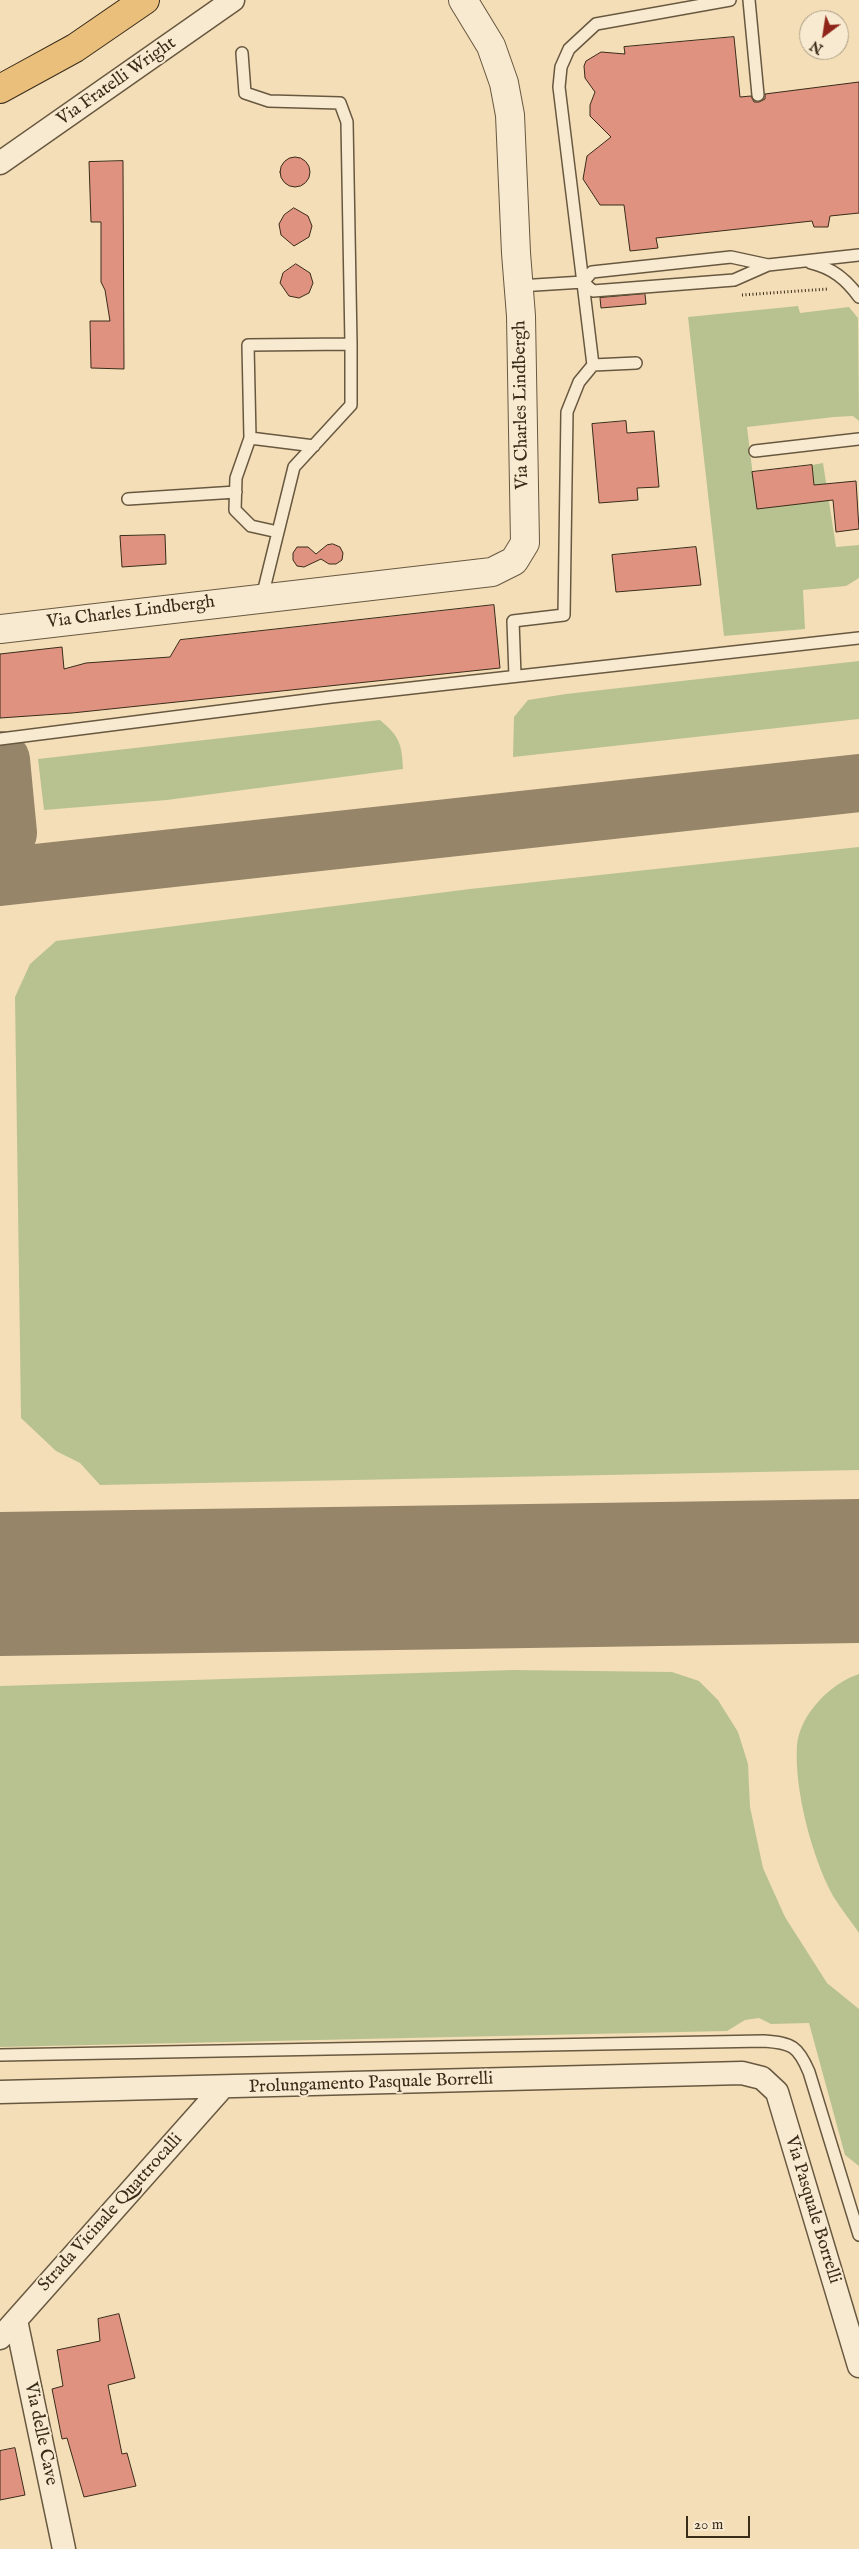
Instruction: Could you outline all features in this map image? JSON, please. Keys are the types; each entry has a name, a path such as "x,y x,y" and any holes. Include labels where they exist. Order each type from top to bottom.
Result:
{"highway":[{"path":"0,89 75,48 145,0"}],"street":[{"name":"Via Fratelli Wright","path":"0,163 233,0"},
{"name":"Via Charles Lindbergh","path":"0,629 262,597 492,572 514,561 525,543 521,316 513,151 504,83 491,46 463,0"},
{"name":"Prolungamento Pasquale Borrelli","path":"0,2092 222,2088 742,2073"},
{"name":"Via Pasquale Borrelli","path":"742,2073 762,2078 777,2092 859,2366"},
{"name":"Strada Vicinale Quattrocalli","path":"0,2338 222,2088"},
{"name":"Via delle Cave","path":"16,2320 64,2549"}],"lane":[{"path":"515,676 513,621 564,615 567,412 579,382 593,365 559,87 561,67 569,48 596,24 730,0"},
{"path":"749,0 758,96"},
{"path":"242,53 245,93 269,101 340,103 347,122 351,405 294,467 262,597"},
{"path":"583,282 592,291 734,280 768,265 859,255"},
{"path":"519,286 583,282 592,272 731,257 768,265"},
{"path":"804,261 829,267 852,287 859,297"},
{"path":"278,532 251,526 235,510 236,478 250,438 248,345 351,344"},
{"path":"593,365 636,363"},
{"path":"250,438 314,446"},
{"path":"755,451 859,439"},
{"path":"128,499 236,492"},
{"path":"0,739 515,676 859,638"},
{"path":"0,2055 784,2042 801,2054 809,2072 859,2235"}],"path":[{"path":"736,296 852,287"}],"green space":[{"path":"798,306 800,313 849,307 858,318 859,421 853,416 834,417 747,427 757,509 816,502 812,465 823,463 836,547 859,545 859,578 846,586 803,590 805,629 724,636 688,317"},
{"path":"859,661 859,719 513,757 514,717 528,700 566,694"},
{"path":"380,720 398,741 402,753 403,769 167,800 44,810 38,759"},
{"path":"859,847 859,1470 100,1485 80,1463 56,1451 21,1418 15,997 30,964 56,941 470,889"},
{"path":"513,1670 672,1672 699,1681 718,1700 738,1732 748,1764 750,1807 763,1868 785,1917 827,1983 859,2009 859,2166 845,2155 809,2023 771,2024 759,2018 745,2020 727,2031 0,2047 0,1686"},
{"path":"859,1674 859,1933 833,1896 818,1862 806,1823 798,1782 797,1745 799,1733 804,1722 819,1701 848,1678"}],"building":[{"path":"734,37 740,97 751,96 754,102 759,102 765,99 765,94 859,82 859,213 830,216 828,227 814,227 812,221 656,238 658,248 630,251 624,205 600,205 583,179 587,156 611,137 590,116 590,105 595,92 585,78 584,66 586,61 601,52 625,54 624,47"},
{"path":"295,157 306,161 310,172 306,183 295,187 284,183 280,172 284,161"},
{"path":"123,161 124,369 91,368 90,321 110,321 105,290 101,282 101,222 91,222 89,162"},
{"path":"294,208 308,216 312,226 309,237 294,246 281,235 279,224 284,215"},
{"path":"296,264 310,273 313,283 309,293 299,298 289,296 280,283 283,273"},
{"path":"645,294 646,304 601,308 600,298"},
{"path":"626,421 627,433 654,431 659,487 637,488 638,500 599,503 592,424"},
{"path":"812,465 814,485 856,481 859,529 836,532 833,500 757,509 752,472"},
{"path":"165,535 166,564 122,567 120,536"},
{"path":"333,544 340,547 343,553 342,560 336,564 329,564 321,559 304,567 297,566 293,560 293,553 297,547 308,547 316,554 327,545"},
{"path":"696,547 701,585 616,592 612,555"},
{"path":"494,605 500,668 72,713 0,718 0,654 62,647 64,669 86,663 170,657 180,640"},
{"path":"119,2314 135,2378 108,2385 122,2454 127,2453 136,2486 84,2497 67,2438 62,2439 52,2389 63,2386 57,2350 100,2341 98,2319"},
{"path":"15,2448 25,2495 0,2500 0,2451"}],"taxiway":[{"path":"1,760 8,833"},
{"path":"0,877 859,783"},
{"path":"0,1559 17,1570 66,1583"}],"runway":[{"path":"0,1584 859,1571"}]}
